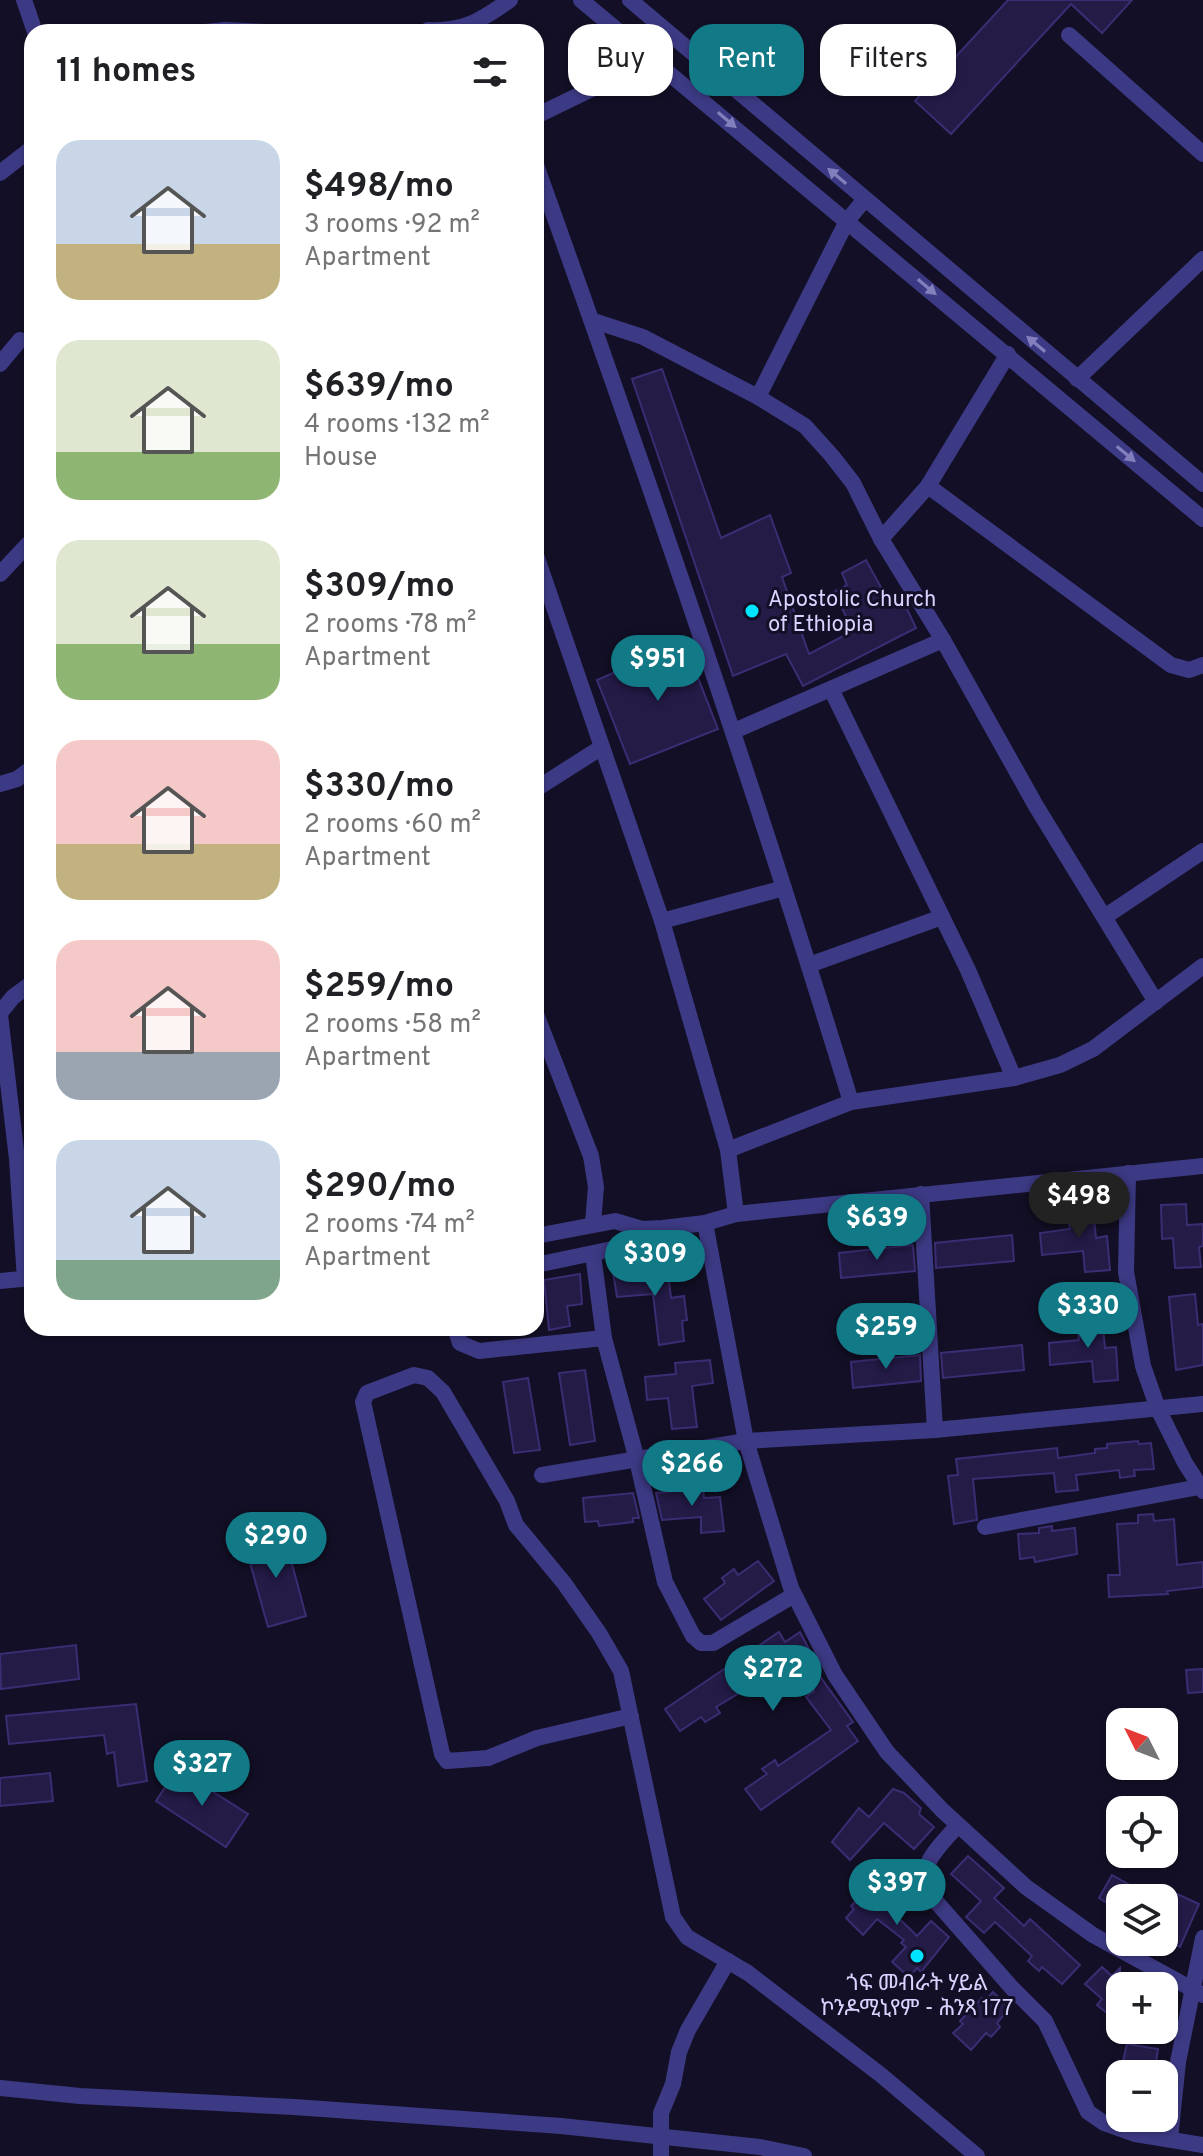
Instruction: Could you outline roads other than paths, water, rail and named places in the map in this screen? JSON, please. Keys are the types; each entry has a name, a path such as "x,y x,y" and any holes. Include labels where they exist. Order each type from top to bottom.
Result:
{"street":[{"path":"24,0 32,24"},
{"path":"470,24 510,0"},
{"path":"581,0 611,24"},
{"path":"630,0 1203,484"},
{"path":"1069,35 1203,154"},
{"path":"673,75 1203,519"},
{"path":"544,112 577,96"},
{"path":"0,173 24,154"},
{"path":"544,187 594,321 612,384 734,731 851,1102"},
{"path":"758,397 847,221 865,199"},
{"path":"1077,379 1203,259"},
{"path":"594,321 643,337 758,397 805,426 832,456 853,483 881,539 943,640 1036,806 1156,1002"},
{"path":"0,364 20,340"},
{"path":"881,539 928,486 1008,354"},
{"path":"928,486 1171,665 1189,670 1203,665"},
{"path":"0,574 24,548"},
{"path":"544,578 662,921 728,1150 736,1214"},
{"path":"734,731 943,640"},
{"path":"831,689 942,917 1014,1078"},
{"path":"544,784 602,747"},
{"path":"0,784 24,774"},
{"path":"1106,916 1203,851"},
{"path":"662,921 784,888"},
{"path":"809,965 942,917"},
{"path":"728,1150 851,1102 1014,1078 1060,1065 1093,1049 1203,966"},
{"path":"24,989 0,1014 24,1228"},
{"path":"544,1035 591,1156 596,1187 593,1223"},
{"path":"544,1234 593,1223 615,1221 642,1229 705,1223 736,1214 1203,1166"},
{"path":"985,1527 1201,1489 1158,1409 1143,1366 1126,1272 1128,1173"},
{"path":"921,1194 935,1430"},
{"path":"705,1223 746,1441 794,1595 835,1675 887,1752 958,1825 1026,1887 1093,1935 1198,1993"},
{"path":"544,1263 629,1243 642,1229"},
{"path":"593,1254 604,1338 637,1460 665,1582 693,1636 701,1643 713,1643 794,1595"},
{"path":"0,1281 24,1279"},
{"path":"458,1336 460,1343 479,1351 604,1338"},
{"path":"631,1716 537,1738 488,1758 447,1761 437,1740 363,1402 367,1393 414,1375 428,1378 443,1392 507,1501 516,1525 564,1583 614,1658 621,1671 631,1716 673,1917 687,1937 748,1973 881,2075 977,2156"},
{"path":"542,1475 746,1441 935,1430 1203,1404"},
{"path":"958,1825 929,1860 923,1873 925,1889 1045,2021 1088,2112 1104,2123 1135,2134 1203,2145"},
{"path":"1170,2139 1178,2062 1198,1993 1203,1938"},
{"path":"662,2147 661,2113 673,2084 679,2052 688,2030 728,1961"},
{"path":"0,2088 80,2096 561,2126 662,2147 760,2147 804,2156"}],"place":[{"name":"Apostolic Church of Ethiopia","path":"752,611"},
{"name":"ጎፍ መብራት ሃይል ኮንዶሚኒየም - ሕንጻ 177","path":"917,1956"}]}
